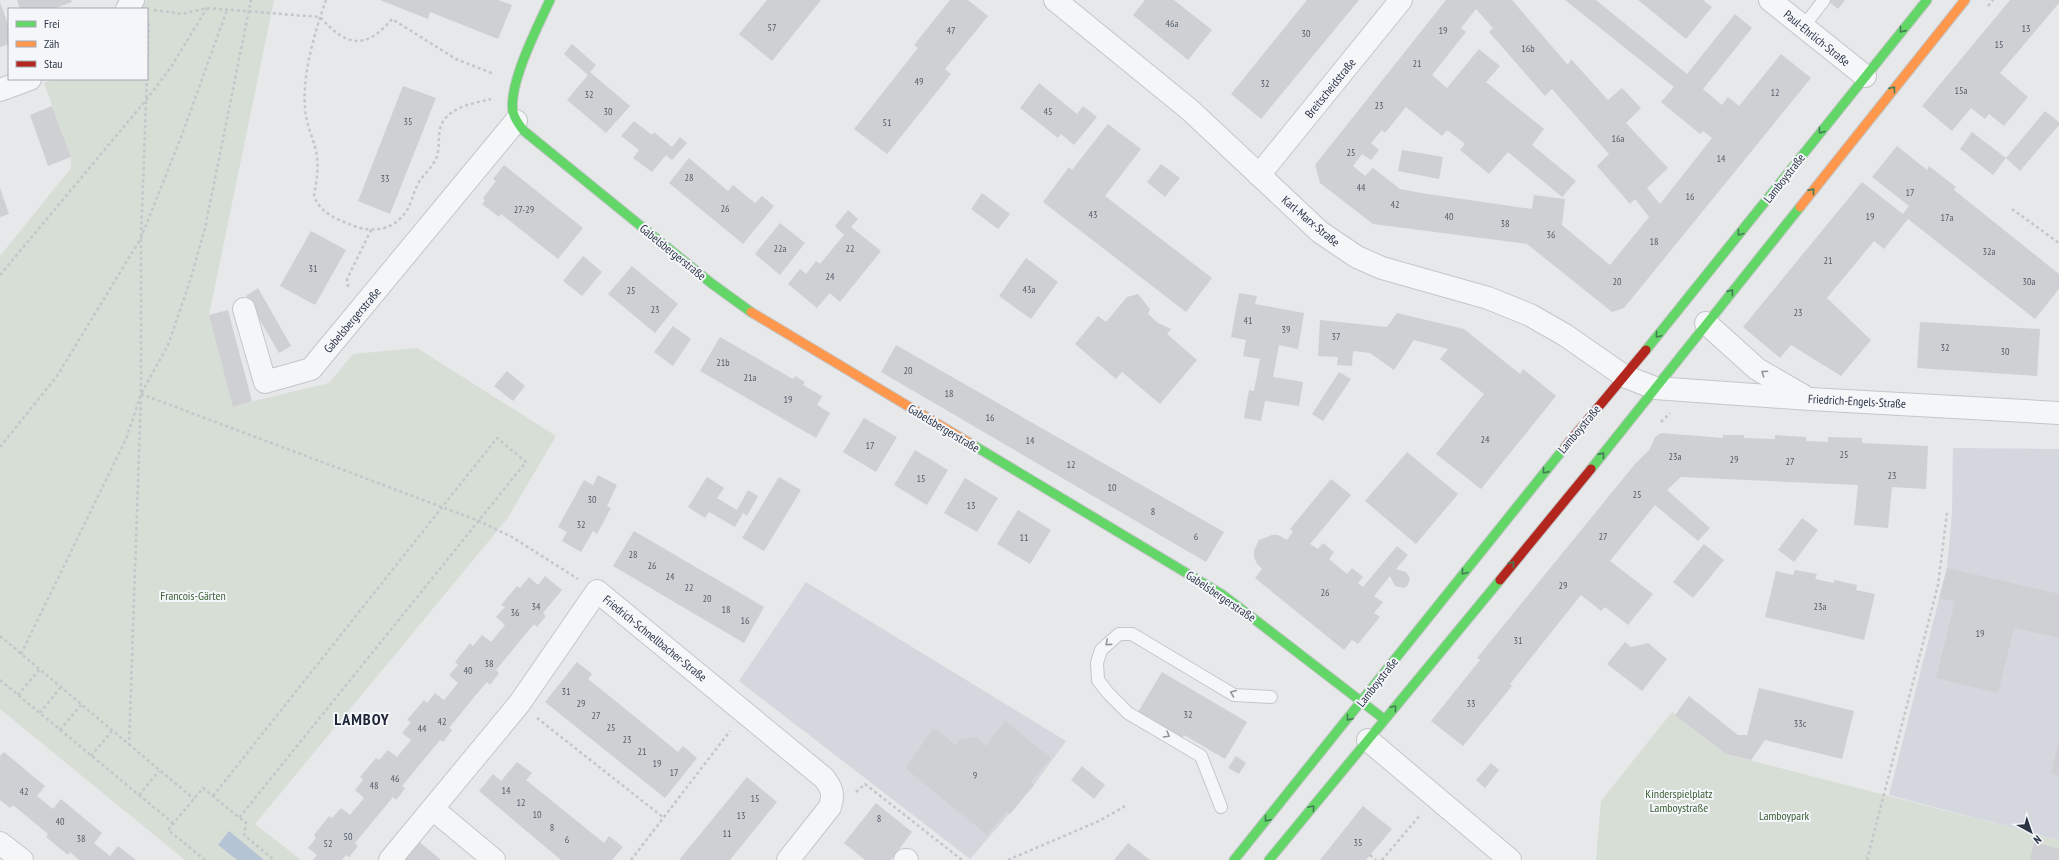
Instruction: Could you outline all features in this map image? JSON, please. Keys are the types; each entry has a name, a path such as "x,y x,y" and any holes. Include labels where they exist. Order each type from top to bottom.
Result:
{"main road":[{"name":"Gabelsbergerstraße","path":"550,0 517,82 514,110 524,131 705,278 756,315 1223,595 1384,719"},
{"path":"1269,860 1582,480 1965,0"},
{"name":"Lamboystraße","path":"1234,860 1362,702 1545,470 1677,312 1865,76 1921,2"}],"street":[{"name":"Karl-Marx-Straße","path":"1055,0 1168,90 1320,232 1357,257 1382,268 1511,306 1565,335 1624,376 1655,388"},
{"name":"Breitscheidstraße","path":"1259,175 1401,0"},
{"name":"Paul-Ehrlich-Straße","path":"1770,0 1865,76"},
{"path":"130,8 141,5"},
{"path":"0,90 27,80"},
{"name":"Gabelsbergerstraße","path":"244,310 265,382 310,369 359,312 514,110"},
{"path":"1706,323 1757,369 1777,382 1810,399"},
{"name":"Friedrich-Engels-Straße","path":"1655,388 1810,399 2059,413"},
{"name":"Friedrich-Schnellbacher-Straße","path":"390,860 519,704 596,591 745,711 824,778 830,786 833,797"},
{"path":"1368,740 1510,860"},
{"path":"788,860 825,816 833,797"},
{"path":"433,809 494,860"},
{"path":"0,843 22,860"}],"lane":[{"path":"1803,27 1824,0"},
{"path":"1221,807 1201,756 1128,713 1098,680 1097,663 1101,650 1119,634 1132,634 1234,695 1271,697"}],"path":[{"path":"21,654 126,439 141,394 168,345 200,243 251,0"},
{"path":"326,0 320,17 305,85 306,123 318,162 318,177 314,196 322,210 334,218 357,227 371,230 392,226 406,213 418,183 435,161 438,152 438,132 444,120 451,113 465,106 491,99 514,110"},
{"path":"141,5 182,14 207,8 249,10 320,17 337,34 350,40 358,41 377,35 392,19 456,59 517,82"},
{"path":"0,275 147,99 171,67 207,8"},
{"path":"0,447 57,376 141,238 183,132 227,10"},
{"path":"148,58 149,17"},
{"path":"129,746 141,394 141,238 147,80"},
{"path":"2012,209 2059,243"},
{"path":"359,312 349,291 347,279 371,230"},
{"path":"141,394 479,521 512,537 596,591"},
{"path":"213,796 497,438 526,462 239,818"},
{"path":"1867,860 1938,585 1947,513"},
{"path":"0,636 129,746 194,799"},
{"path":"18,695 39,670"},
{"path":"0,680 174,824"},
{"path":"40,713 60,688"},
{"path":"519,704 664,818"},
{"path":"60,730 81,705"},
{"path":"631,860 745,711"},
{"path":"91,756 112,731"},
{"path":"139,795 159,771"},
{"path":"833,797 850,797 865,784 962,860"},
{"path":"205,860 168,830 203,788 246,823 244,835 274,860"},
{"path":"1382,860 1435,797"},
{"path":"1008,860 1099,821 1127,805"},
{"path":"1370,855 1376,860"}],"shaded area":[{"path":"1953,448 2059,449 2059,840 1889,795 1947,568 1952,513"},
{"path":"806,582 1066,741 1034,785 970,859 739,681"}],"green space":[{"name":"Francois-Gärten","path":"147,0 274,0 209,315 233,406 329,383 353,354 417,348 556,436 507,519 255,824 301,860 185,860 0,709 0,256 71,168 71,157 44,83 51,80 148,80 148,8 141,8"},
{"path":"1672,712 1726,754 2059,840 2059,860 1596,860 1601,801"}],"water":[{"path":"229,831 264,860 237,860 218,845"}],"building":[{"path":"17,0 71,0 72,2 56,8 20,8"},
{"path":"380,0 498,0 512,5 498,39 430,12 428,19"},
{"path":"767,0 821,0 772,61 739,34"},
{"path":"950,0 968,0 988,16 945,69 951,74 887,154 854,129 918,48 914,45"},
{"path":"1145,0 1174,0 1212,30 1188,60 1133,15"},
{"path":"1307,0 1359,0 1261,119 1231,94"},
{"path":"1446,0 1512,0 1568,65 1571,59 1608,100 1622,88 1641,108 1626,123 1668,168 1647,188 1660,204 1712,138 1703,131 1700,134 1661,102 1674,87 1565,0 1596,0 1687,74 1735,14 1752,28 1703,89 1722,105 1728,97 1739,106 1781,54 1811,78 1624,308 1612,312 1527,244 1373,224 1320,183 1315,165","holes":["1476,9 1493,28 1489,32 1545,96 1552,89 1609,154 1597,166 1630,204 1635,199 1649,217 1610,265 1562,225 1565,199 1534,195 1532,209 1421,193 1400,189 1373,168 1365,176 1353,166 1362,154 1371,160 1379,150 1371,143 1382,130 1385,133 1406,107 1442,136 1447,130 1465,144 1460,150 1489,174 1508,152 1562,197 1576,181 1532,145 1544,129 1486,82 1500,66 1479,49 1447,88 1432,75 1466,32 1461,28"]},
{"path":"1638,0 1703,0 1712,7 1686,39"},
{"path":"1827,0 1845,0 1838,9"},
{"path":"2010,0 2059,0 2059,3 2000,73 2028,97 2004,126 1989,114 1985,119 1971,108 1952,131 1922,106"},
{"path":"0,2 8,24 8,44 0,47"},
{"path":"572,44 596,65 590,72 630,106 606,133 567,100 588,75 564,54"},
{"path":"1039,83 1077,114 1083,106 1097,117 1074,145 1061,134 1058,138 1020,108"},
{"path":"403,86 436,98 390,214 358,201"},
{"path":"52,106 71,157 48,166 30,115"},
{"path":"2045,111 2059,122 2059,125 2020,171 2006,158"},
{"path":"634,121 652,135 654,132 672,147 680,137 687,143 672,160 666,155 652,172 633,158 639,150 621,136"},
{"path":"1108,124 1141,149 1105,196 1212,278 1186,312 1043,202 1069,167 1072,170"},
{"path":"1972,132 2006,158 1993,175 1960,149"},
{"path":"1897,146 1927,170 1929,166 1956,187 1954,190 2059,274 2059,289 2035,319 1908,219 1884,249 1874,241 1827,298 1871,340 1841,376 1791,345 1780,358 1743,327 1862,182 1903,214 1909,206 1872,177"},
{"path":"1402,150 1443,157 1439,179 1398,171"},
{"path":"689,158 728,191 733,185 755,203 762,196 774,206 743,244 669,183"},
{"path":"1161,164 1180,178 1165,197 1147,182"},
{"path":"504,165 583,228 558,259 501,214 499,217 482,204 485,201 483,198 496,181 493,179"},
{"path":"0,188 9,214 0,217"},
{"path":"982,193 1010,214 998,229 971,209"},
{"path":"848,210 858,219 851,227 881,251 840,302 830,293 817,308 788,284 800,269 806,274 816,261 820,264 844,235 835,226"},
{"path":"780,223 805,243 780,275 755,254"},
{"path":"311,231 346,250 315,305 280,286"},
{"path":"583,256 602,272 582,296 563,281"},
{"path":"1026,258 1058,282 1031,319 999,296"},
{"path":"632,266 678,304 655,333 608,294"},
{"path":"258,288 291,346 279,353 246,296"},
{"path":"1239,293 1257,296 1255,304 1304,313 1298,349 1279,345 1273,377 1303,382 1299,406 1265,401 1261,421 1244,418 1249,390 1254,391 1260,359 1243,356 1246,340 1231,337"},
{"path":"1138,294 1150,309 1148,314 1158,323 1171,329 1167,334 1197,360 1160,404 1122,372 1116,379 1075,344 1098,316 1106,322 1127,297"},
{"path":"228,310 252,401 233,407 209,315"},
{"path":"1397,313 1464,329 1520,374 1523,369 1556,396 1481,489 1436,454 1484,394 1440,359 1448,349 1414,340 1394,370 1370,353 1353,351 1352,366 1337,365 1338,357 1318,356 1320,320 1387,327"},
{"path":"1920,322 2040,329 2037,376 1917,368"},
{"path":"673,326 691,339 673,366 654,352"},
{"path":"720,337 793,379 795,376 805,382 803,385 822,396 817,405 830,413 816,438 700,371"},
{"path":"896,345 1224,532 1206,562 881,372"},
{"path":"507,371 525,386 513,401 494,386"},
{"path":"1339,372 1351,379 1323,421 1312,414"},
{"path":"864,418 897,437 876,472 843,452"},
{"path":"1661,433 1723,438 1723,435 1744,435 1744,438 1775,439 1775,435 1806,437 1806,441 1828,442 1828,437 1862,438 1862,443 1928,446 1926,489 1892,487 1888,528 1854,525 1858,485 1681,477 1667,490 1710,528 1698,541 1655,505 1610,561 1653,594 1628,625 1605,607 1601,611 1581,595 1510,684 1512,686 1463,746 1431,721 1480,660 1477,658 1635,464 1650,449 1655,437"},
{"path":"915,450 948,470 927,505 894,485"},
{"path":"1407,452 1458,494 1416,544 1365,501"},
{"path":"598,475 617,485 607,506 611,508 597,534 593,531 581,552 562,541 567,532 558,527 584,480 593,485"},
{"path":"707,477 724,488 717,498 737,510 748,490 758,496 747,516 743,513 735,527 709,512 705,518 688,507"},
{"path":"779,477 801,490 764,551 742,538"},
{"path":"965,478 998,498 977,532 944,513"},
{"path":"1331,479 1351,495 1310,544 1318,549 1323,543 1334,552 1329,559 1347,574 1352,568 1363,577 1358,583 1363,587 1397,546 1408,555 1396,569 1406,572 1410,578 1408,585 1404,588 1395,586 1390,576 1374,596 1383,602 1374,613 1380,617 1358,644 1352,640 1344,650 1255,578 1262,569 1257,564 1254,557 1254,550 1259,540 1272,535 1278,535 1287,540 1293,532 1290,529"},
{"path":"1018,510 1051,530 1030,564 997,544"},
{"path":"1802,518 1818,530 1794,562 1778,550"},
{"path":"634,531 764,607 744,643 613,566"},
{"path":"1704,544 1724,560 1693,598 1673,582"},
{"path":"1947,568 2059,594 2059,638 2014,628 1998,693 1936,678 1955,601 1939,598"},
{"path":"1795,570 1817,574 1815,579 1834,583 1834,580 1857,585 1856,590 1875,594 1864,640 1765,617 1776,571 1793,575"},
{"path":"545,576 562,590 543,613 546,616 537,627 534,624 496,670 499,673 490,685 487,682 475,696 449,728 452,730 443,742 440,740 402,786 405,788 401,794 396,800 393,797 355,843 358,846 349,857 346,855 342,860 313,860 317,855 308,848 316,838 314,835 329,816 332,818 341,808 350,815 364,798 355,790 363,780 360,777 376,758 379,760 388,750 397,757 411,740 402,733 411,722 407,720 424,700 427,703 435,693 444,700 458,683 449,675 458,665 455,662 470,643 473,646 482,635 491,642 505,625 496,617 505,607 501,605 517,586 520,588 529,577 538,585"},
{"path":"1625,642 1631,647 1648,643 1667,659 1642,691 1607,664"},
{"path":"577,662 592,674 588,679 678,752 683,746 697,758 665,798 545,702"},
{"path":"1162,672 1247,722 1225,759 1184,735 1181,740 1138,712"},
{"path":"1759,688 1854,711 1842,759 1765,740 1751,760 1726,754 1675,715 1689,696 1738,735 1747,735"},
{"path":"1005,721 1051,758 1031,782 1034,785 1010,814 1007,811 987,835 905,768 934,728 956,745 960,739 977,737 986,746"},
{"path":"2059,743 2059,776 2051,774"},
{"path":"4,752 45,786 37,796 53,809 61,799 102,833 94,843 110,856 118,846 136,860 79,860 70,852 68,855 46,837 48,834 13,805 10,808 0,800 0,756"},
{"path":"1236,756 1246,763 1239,774 1228,768"},
{"path":"517,762 532,773 526,780 604,843 609,836 623,847 612,860 561,860 479,791 493,774 501,781"},
{"path":"1491,763 1499,770 1485,788 1476,780"},
{"path":"1082,766 1105,785 1094,799 1071,780"},
{"path":"747,777 777,802 730,860 679,860"},
{"path":"876,803 912,832 891,860 865,860 844,843"},
{"path":"1363,806 1392,829 1366,860 1320,860"},
{"path":"416,839 441,860 405,860 401,857"},
{"path":"2034,842 2059,849 2059,860 2030,860"},
{"path":"1128,843 1150,860 1114,860"}],"traffic: fast":[{"path":"550,0 519,71 513,100 513,112 517,122 524,131 711,283 751,312"},
{"path":"1646,350 1927,0"},
{"path":"1591,469 1800,207"},
{"path":"973,445 1223,595 1384,719"},
{"path":"1234,860 1565,447"},
{"path":"1269,860 1500,580"}],"traffic: slow":[{"path":"1800,207 1965,0"},
{"path":"751,312 973,445"}],"traffic: jam":[{"path":"1565,447 1646,350"},
{"path":"1500,580 1591,469"}],"district":[{"name":"LAMBOY","path":"362,719"}],"park label":[{"name":"Kinderspielplatz Lamboystraße","path":"1679,800"},
{"name":"Lamboypark","path":"1784,815"}]}
